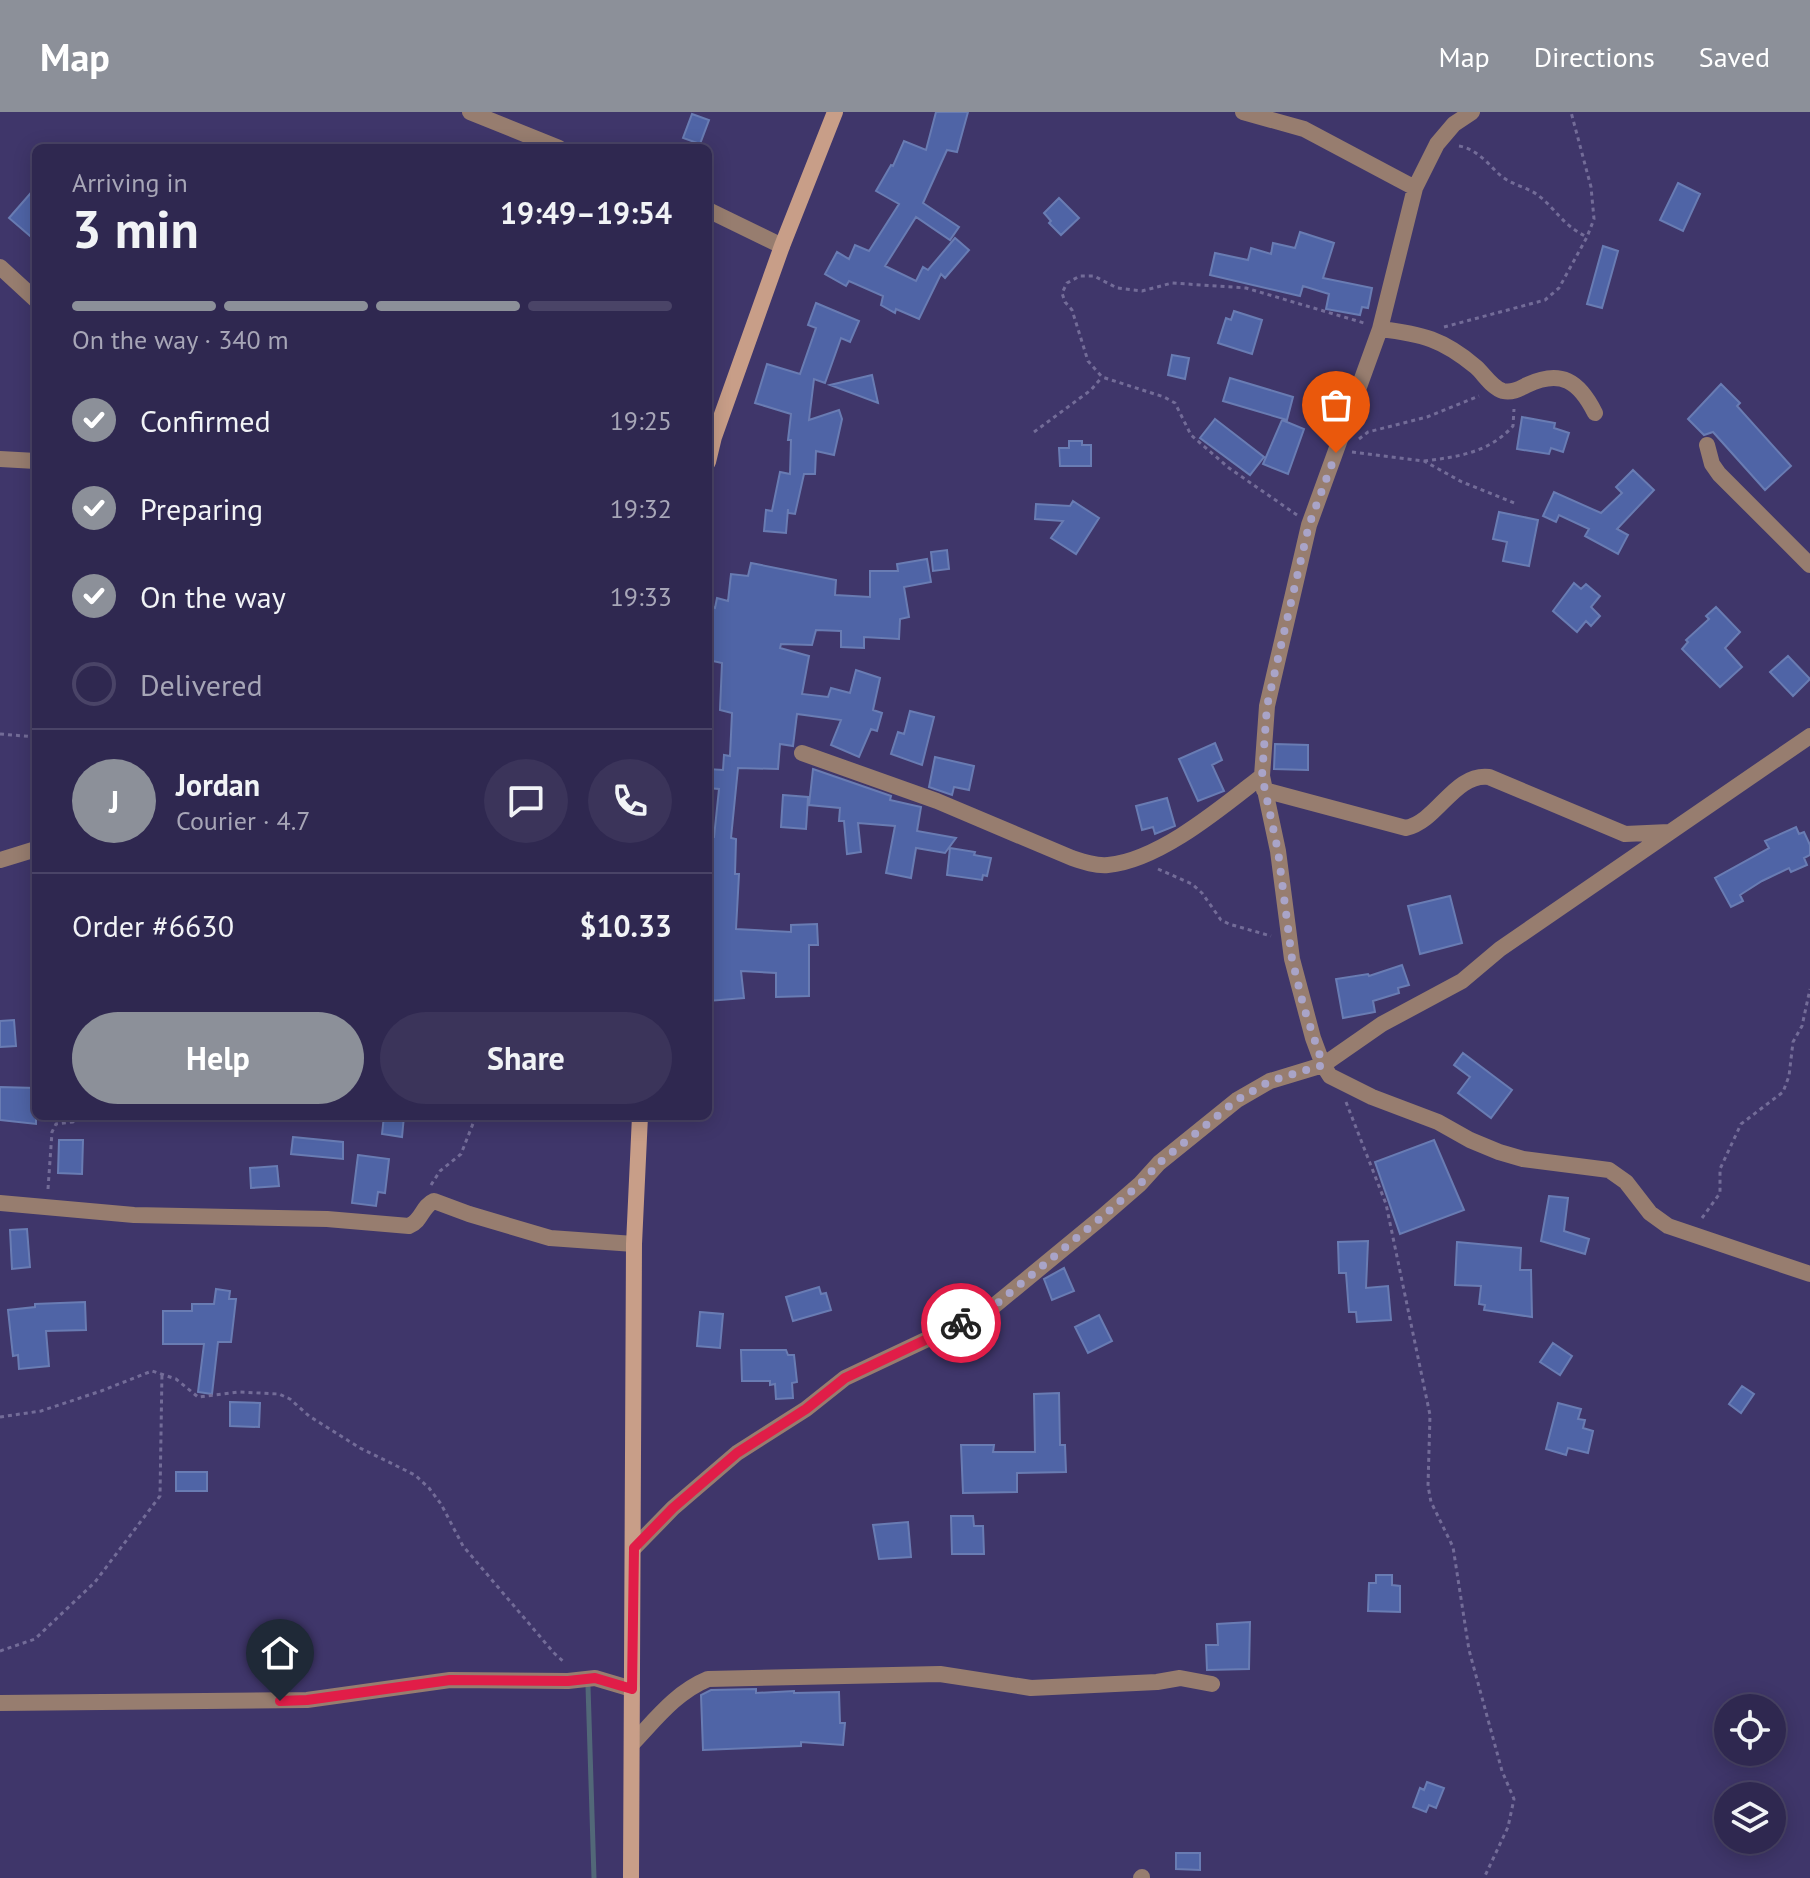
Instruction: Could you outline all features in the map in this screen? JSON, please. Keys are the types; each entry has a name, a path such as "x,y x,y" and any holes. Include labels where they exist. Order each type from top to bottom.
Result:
{"main road":[{"path":"712,445 782,246 835,112"},
{"path":"631,1878 634,1244 640,1120"}],"street":[{"path":"470,112 549,144"},
{"path":"1243,112 1304,129 1415,188"},
{"path":"1472,112 1454,124 1437,144 1415,188 1380,329 1309,525 1267,706 1263,783 1278,851 1292,959 1304,1008 1323,1065 1337,1081 1438,1122 1499,1152 1523,1159 1609,1170 1626,1182 1650,1213 1668,1226 1810,1274"},
{"path":"712,212 782,246"},
{"path":"0,267 32,296"},
{"path":"1380,329 1417,333 1448,345 1507,391 1550,376 1563,379 1586,394 1595,413"},
{"path":"1707,445 1712,464 1719,474 1810,565"},
{"path":"0,459 32,461"},
{"path":"634,1548 673,1508 737,1453 806,1409 845,1378 989,1310 1237,1100 1270,1081 1323,1065 1382,1024 1462,981 1500,949 1810,736"},
{"path":"802,753 937,801 1091,864 1108,865 1142,855 1201,823 1263,783"},
{"path":"1263,783 1406,828 1420,821 1466,782 1479,776 1489,777 1625,834 1670,832"},
{"path":"0,860 32,850"},
{"path":"0,1203 134,1215 327,1219 404,1226 417,1222 430,1202 439,1201 469,1214 550,1238 634,1244"},
{"path":"632,1744 673,1701 691,1686 708,1679 940,1674 1031,1688 1157,1682 1180,1678 1212,1684"},
{"path":"0,1703 307,1700 450,1680 595,1678 632,1689"}],"path":[{"path":"1417,333 1545,300 1559,288 1594,219 1594,203 1571,112"},
{"path":"1437,144 1465,147 1491,164 1502,177 1536,193 1560,219 1587,237"},
{"path":"1309,525 1229,468 1191,435 1175,403 1102,377 1088,361 1072,310 1062,293 1067,283 1080,276 1094,276 1117,288 1142,291 1172,283 1246,288 1380,329"},
{"path":"1034,432 1091,390 1102,377"},
{"path":"1424,461 1465,454 1503,438 1513,426 1507,391 1477,397 1427,417 1368,432 1343,451 1424,461 1462,482 1517,504"},
{"path":"0,734 32,737"},
{"path":"1142,855 1163,872 1192,884 1221,920 1290,941"},
{"path":"1691,1235 1720,1193 1720,1169 1741,1124 1783,1092 1789,1076 1793,1042 1802,1026 1810,989"},
{"path":"1337,1081 1386,1204 1430,1415 1428,1486 1431,1502 1453,1547 1469,1650 1502,1771 1514,1799 1508,1827 1484,1878"},
{"path":"55,1207 48,1192 52,1132 56,1124 75,1120"},
{"path":"426,1208 433,1179 461,1154 474,1120"},
{"path":"0,1417 41,1411 152,1371 176,1379 198,1397 239,1392 279,1394 360,1448 415,1475 435,1496 463,1546 488,1577 554,1653 585,1679"},
{"path":"0,1651 35,1639 95,1582 160,1496 162,1372"}],"building":[{"path":"936,112 968,112 957,152 947,150 923,203 959,227 950,240 916,217 885,266 916,281 923,267 928,270 955,238 969,250 945,278 941,274 919,319 896,309 895,313 881,305 883,296 849,281 846,286 825,274 837,252 849,259 855,245 869,251 899,204 876,191 893,166 904,141 926,150"},
{"path":"692,114 709,120 700,144 683,138"},
{"path":"1678,183 1700,194 1683,231 1660,220"},
{"path":"32,192 32,238 9,218"},
{"path":"1059,198 1079,218 1061,235 1044,213"},
{"path":"1300,232 1334,243 1323,278 1372,288 1368,308 1362,307 1360,315 1326,309 1329,294 1303,286 1300,296 1210,275 1215,253 1248,260 1251,248 1271,254 1273,243 1295,248"},
{"path":"1603,246 1618,251 1602,308 1587,304"},
{"path":"816,303 859,321 850,342 841,338 825,383 814,379 809,420 839,410 842,419 834,455 816,451 815,474 804,474 795,514 788,513 788,509 786,533 764,531 766,510 772,511 780,472 790,474 791,440 788,440 791,414 755,403 767,364 800,374 816,328 808,325"},
{"path":"1234,311 1262,320 1252,354 1218,343 1226,318 1231,320"},
{"path":"1172,355 1189,358 1185,379 1168,375"},
{"path":"872,375 878,403 830,385"},
{"path":"1230,378 1293,397 1287,420 1223,401"},
{"path":"1721,384 1791,466 1765,490 1713,432 1704,435 1688,419"},
{"path":"1522,417 1555,423 1554,428 1569,433 1563,452 1551,448 1549,454 1517,449"},
{"path":"1215,419 1264,457 1250,475 1200,438"},
{"path":"1282,420 1304,429 1288,474 1263,464"},
{"path":"1069,441 1091,445 1091,466 1060,466 1059,448 1069,448"},
{"path":"1633,470 1654,490 1617,529 1628,535 1618,554 1585,536 1589,529 1559,515 1556,522 1543,516 1554,492 1601,513 1622,493 1616,487"},
{"path":"1073,501 1099,518 1076,554 1051,538 1063,521 1035,519 1036,504 1070,506"},
{"path":"1499,512 1538,520 1529,566 1503,561 1507,542 1493,539"},
{"path":"947,550 949,569 933,571 931,552"},
{"path":"927,559 931,582 904,587 909,617 900,619 899,639 864,637 864,648 841,647 841,631 816,630 812,645 781,644 780,648 809,656 802,694 828,697 831,688 850,693 856,670 880,678 873,710 882,713 877,731 871,729 859,757 831,745 841,720 797,714 793,746 780,744 778,769 738,768 731,838 736,839 735,874 739,874 736,929 791,932 791,925 817,924 818,945 809,945 809,996 776,997 776,973 741,971 744,998 712,1001 712,837 719,789 712,788 712,769 723,770 724,755 730,756 732,713 720,710 722,663 712,661 712,607 715,608 717,598 728,601 731,574 748,576 751,563 836,580 835,595 870,597 870,571 898,571 897,564"},
{"path":"1574,583 1581,589 1586,584 1600,596 1591,607 1600,616 1591,626 1586,621 1577,632 1553,611"},
{"path":"1716,607 1740,632 1725,648 1742,667 1720,687 1682,649 1688,642 1686,640 1709,619 1706,616"},
{"path":"1788,656 1810,679 1793,696 1770,672"},
{"path":"910,711 934,717 922,765 891,754 898,732 904,734"},
{"path":"1215,743 1222,760 1212,765 1224,791 1198,801 1179,759"},
{"path":"1275,744 1308,745 1308,770 1274,769"},
{"path":"935,757 974,766 969,790 954,787 952,795 929,787"},
{"path":"813,769 891,796 890,800 921,807 917,831 956,838 945,853 916,848 911,878 886,873 895,826 858,823 861,852 847,854 844,821 839,821 840,808 809,805"},
{"path":"783,795 808,797 806,829 781,827"},
{"path":"1167,798 1175,826 1155,834 1153,827 1142,830 1136,806"},
{"path":"1796,827 1799,834 1804,832 1810,845 1810,855 1804,858 1807,865 1791,872 1789,868 1762,881 1740,895 1743,901 1731,907 1715,878 1769,848 1765,841"},
{"path":"950,848 991,858 987,876 983,875 982,880 947,875"},
{"path":"1450,896 1462,943 1420,954 1408,906"},
{"path":"1402,965 1409,985 1398,988 1399,993 1373,1001 1375,1012 1343,1018 1336,979 1369,976"},
{"path":"14,1020 16,1046 0,1047 0,1021"},
{"path":"1463,1053 1512,1090 1491,1118 1458,1093 1470,1077 1454,1065"},
{"path":"0,1087 32,1088 32,1120 36,1120 36,1124 0,1120"},
{"path":"384,1120 404,1120 402,1137 382,1134"},
{"path":"293,1137 343,1142 343,1159 291,1154"},
{"path":"59,1140 83,1140 82,1174 58,1173"},
{"path":"1434,1140 1464,1210 1400,1234 1375,1162"},
{"path":"358,1155 389,1159 385,1193 378,1192 376,1206 352,1203"},
{"path":"277,1166 279,1186 251,1188 250,1168"},
{"path":"1549,1196 1568,1198 1564,1231 1589,1239 1585,1254 1541,1241"},
{"path":"27,1229 30,1267 12,1269 10,1230"},
{"path":"1368,1241 1366,1288 1388,1286 1391,1320 1357,1322 1356,1312 1349,1312 1346,1273 1339,1273 1338,1242"},
{"path":"1457,1242 1521,1248 1520,1270 1531,1270 1532,1317 1484,1310 1485,1305 1479,1304 1481,1286 1455,1285"},
{"path":"1064,1268 1074,1291 1052,1300 1044,1279"},
{"path":"819,1287 821,1294 826,1293 831,1310 793,1321 786,1297"},
{"path":"216,1289 230,1291 229,1299 236,1299 231,1342 218,1342 212,1394 198,1392 204,1344 163,1344 163,1311 192,1311 192,1304 214,1304"},
{"path":"85,1302 86,1330 46,1331 49,1366 19,1369 18,1355 13,1356 8,1310 35,1307 35,1304"},
{"path":"700,1312 723,1314 720,1348 697,1346"},
{"path":"1099,1315 1112,1341 1088,1353 1075,1327"},
{"path":"1553,1343 1572,1356 1560,1375 1540,1362"},
{"path":"741,1350 786,1350 788,1355 794,1355 797,1382 792,1383 793,1398 776,1399 775,1384 770,1385 770,1381 742,1381"},
{"path":"1742,1386 1754,1394 1741,1413 1729,1404"},
{"path":"1059,1393 1060,1445 1065,1445 1066,1472 1017,1473 1017,1492 963,1493 961,1445 994,1445 993,1452 1035,1452 1034,1394"},
{"path":"230,1402 260,1403 259,1427 230,1426"},
{"path":"1558,1403 1581,1409 1578,1419 1585,1420 1583,1428 1593,1431 1588,1453 1568,1448 1566,1455 1546,1449"},
{"path":"176,1472 207,1472 207,1491 176,1491"},
{"path":"951,1516 973,1516 974,1526 983,1526 984,1554 952,1554"},
{"path":"908,1522 911,1557 879,1559 873,1525"},
{"path":"1376,1575 1392,1575 1392,1585 1400,1586 1400,1612 1368,1611 1369,1583 1376,1583"},
{"path":"1250,1622 1249,1669 1207,1670 1206,1645 1218,1645 1217,1624"},
{"path":"756,1689 756,1693 839,1692 840,1723 845,1723 843,1745 801,1742 801,1746 703,1750 701,1695 711,1690"},
{"path":"1427,1782 1444,1788 1436,1808 1429,1805 1426,1812 1413,1807 1420,1788 1424,1790"},
{"path":"1176,1853 1200,1853 1200,1870 1176,1869"}],"waterway":[{"path":"588,1686 594,1878"}],"way so far":[{"path":"961,1323 989,1310 1237,1100 1270,1081 1323,1065 1292,959 1286,899 1262,776 1267,706 1309,525 1336,453"}],"route":[{"path":"280,1701 450,1680 568,1681 595,1678 632,1689 634,1548 673,1508 737,1453 806,1409 845,1378 961,1323"}]}
